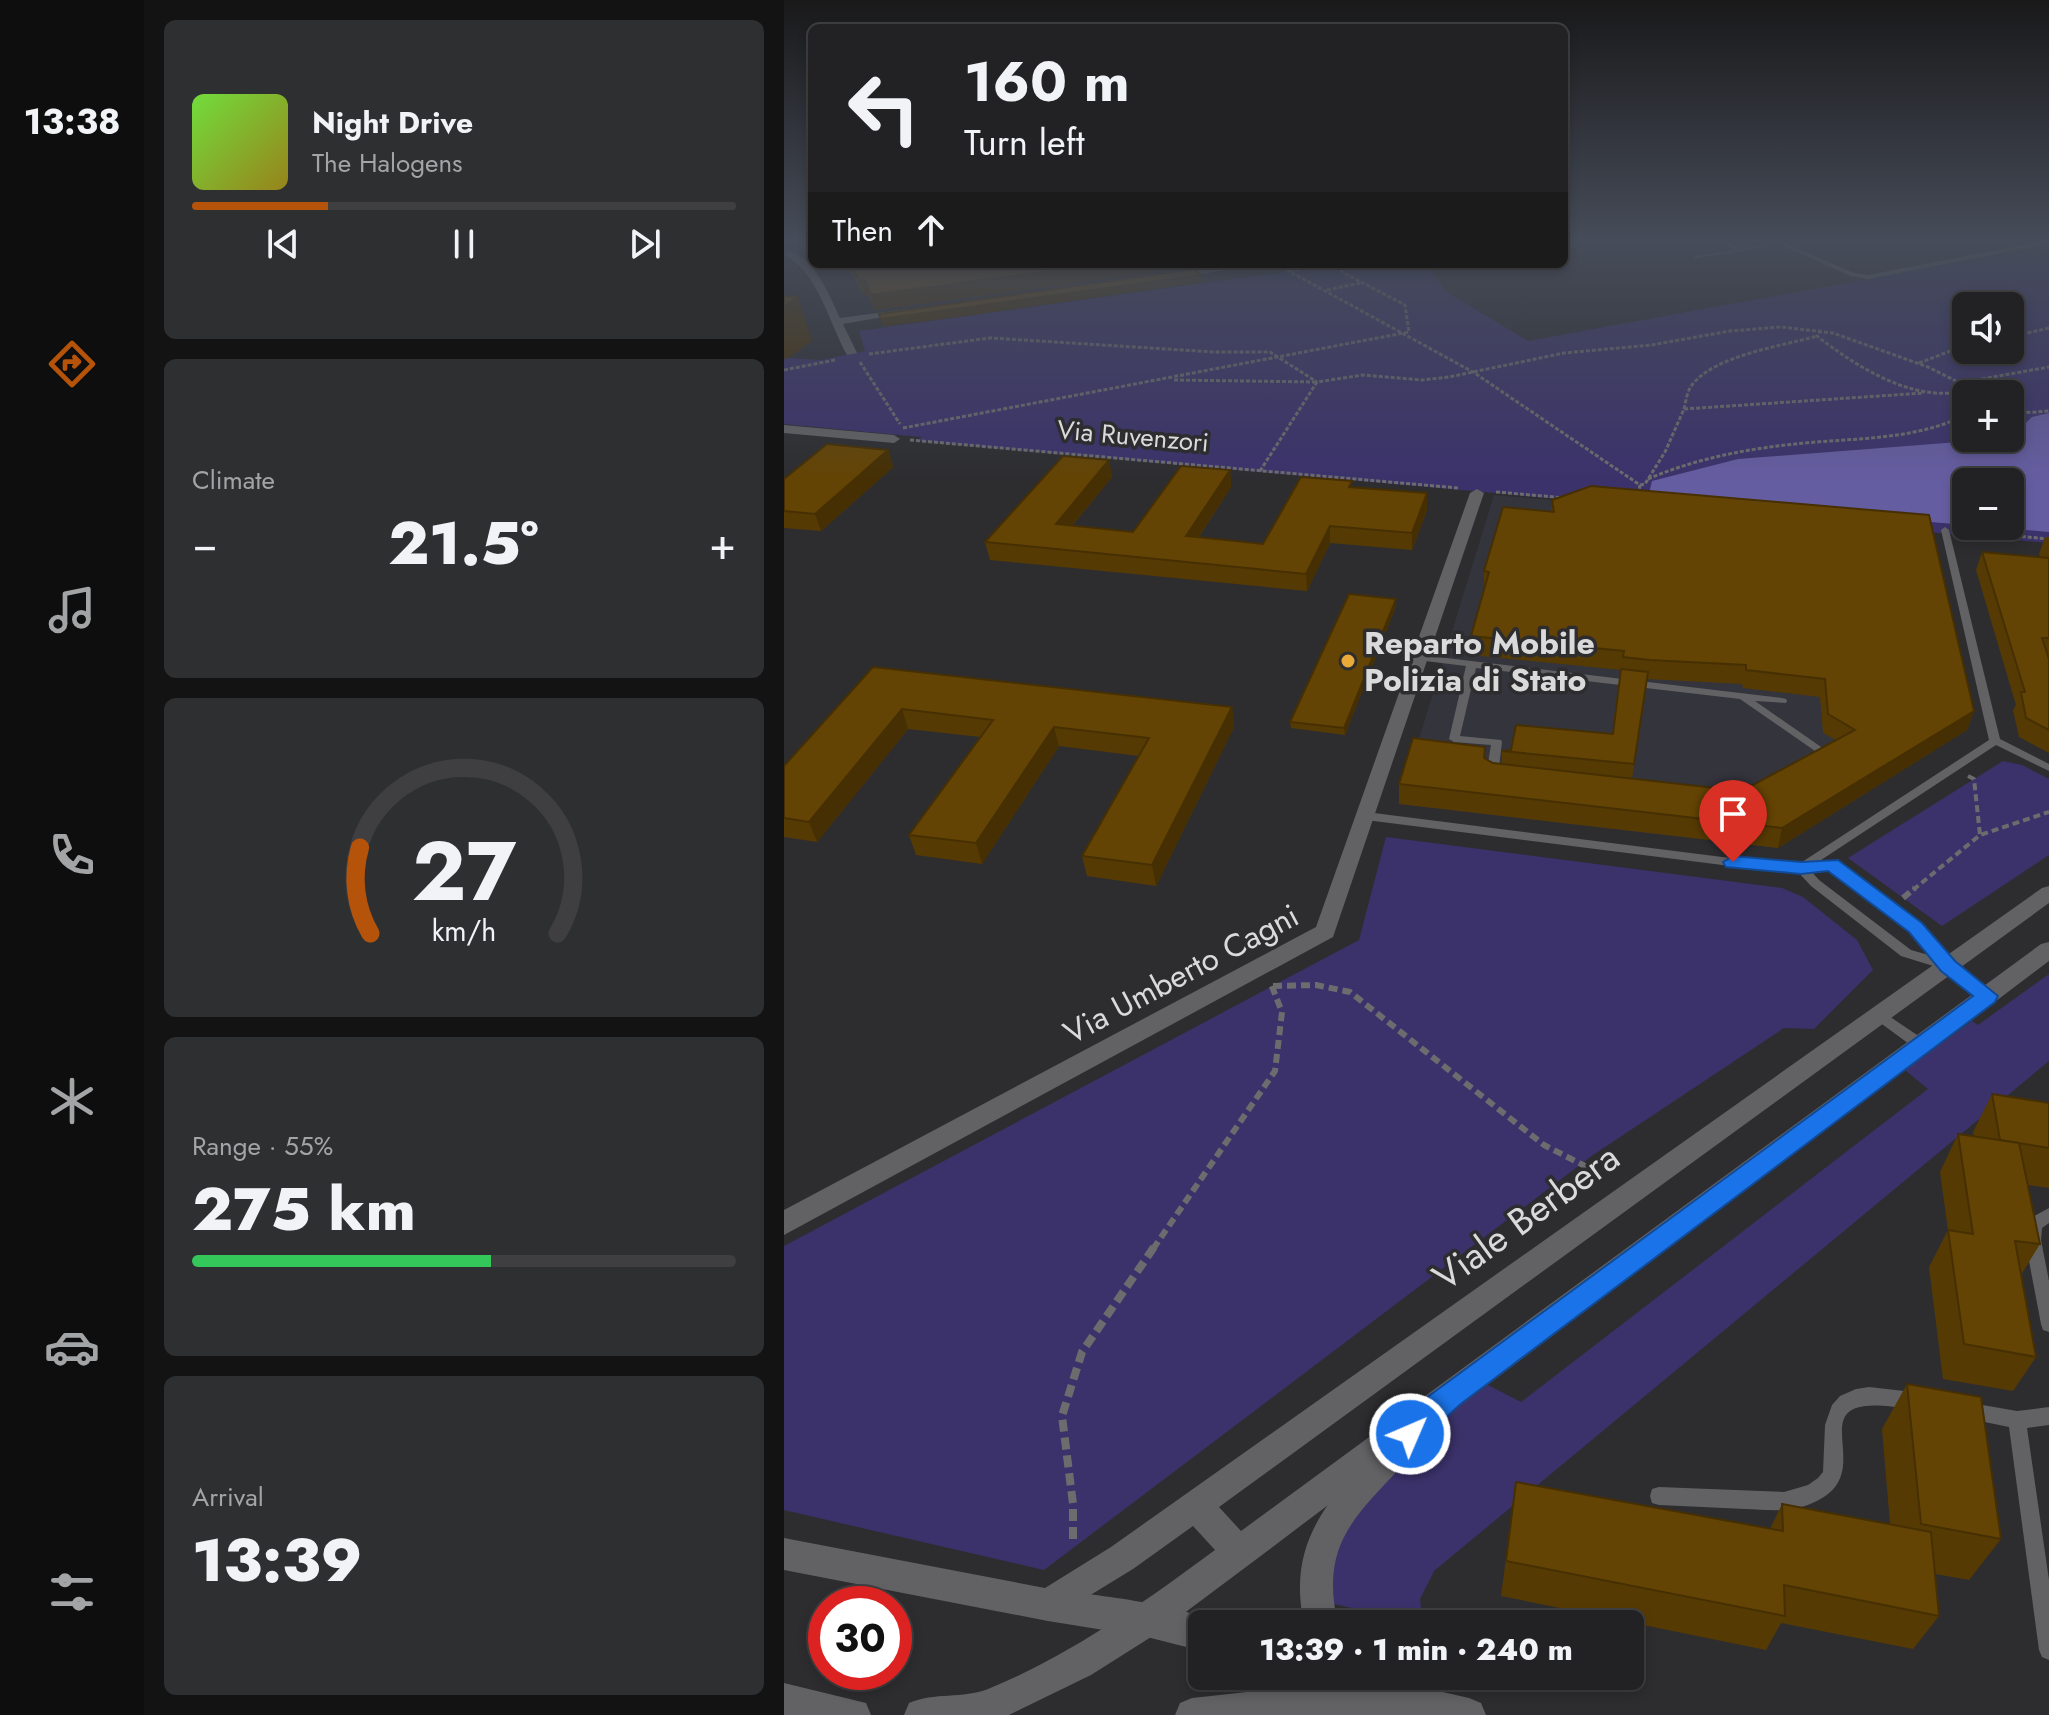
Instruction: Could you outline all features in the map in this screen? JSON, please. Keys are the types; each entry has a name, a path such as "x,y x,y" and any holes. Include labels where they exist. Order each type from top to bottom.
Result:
{"street":[{"path":"848,355 836,322 851,320"},
{"path":"784,429 894,439"},
{"name":"Via Umberto Cagni","path":"784,1223 1325,932 1478,491"},
{"name":"Viale Berbera","path":"1048,1605 1122,1558 2049,893"},
{"path":"921,1715 986,1708 1079,1663 1147,1620 2049,950"},
{"path":"1318,1610 1313,1585 1315,1559 1325,1537 1337,1517 1428,1413"},
{"path":"1195,1505 1239,1553"},
{"path":"784,1554 1048,1605 1147,1620 1188,1630"},
{"path":"1192,1715 1374,1696 1469,1715"},
{"path":"784,1700 854,1715"}],"lane":[{"path":"1945,530 1995,741"},
{"path":"1421,658 1782,701"},
{"path":"1472,664 1454,739 1497,742 1492,776 1507,778"},
{"path":"1742,696 1819,749"},
{"path":"1801,868 1952,766 1995,741"},
{"path":"1995,741 2049,768"},
{"path":"1366,816 1746,864 1801,868 1831,865 1916,928 1948,966 1987,996"},
{"path":"1801,868 1815,883 1906,953 1948,966"},
{"path":"1880,1015 1921,1045"},
{"path":"2049,1215 2035,1224 2033,1240 2049,1324"},
{"path":"1659,1496 1784,1501 1801,1498 1821,1488 1830,1479 1834,1464 1832,1431 1837,1411 1848,1399 1865,1395 2017,1420 2049,1416"},
{"path":"2017,1420 2049,1650"}],"path":[{"path":"1382,320 1473,372 1640,485"},
{"path":"862,364 902,428 1409,332 1407,320"},
{"path":"1160,380 1317,382 1363,375 1422,380 1564,353 1651,345 1756,328 1821,330 1918,363 1953,380"},
{"path":"2024,334 2049,328"},
{"path":"1648,479 1665,452 1691,387 1702,375 1742,358 1817,336 1821,330"},
{"path":"1817,336 1838,352 1924,393"},
{"path":"867,354 990,338 1215,352 1270,352 1317,382"},
{"path":"1918,363 1952,350"},
{"path":"784,370 848,355"},
{"path":"1976,380 2049,367"},
{"path":"1260,471 1317,382"},
{"path":"1684,409 1863,395 1951,395"},
{"path":"2024,413 2049,411"},
{"path":"1637,505 1640,485 1690,463 1917,433 1952,422"},
{"name":"Via Ruvenzori","path":"894,439 1573,499"},
{"path":"1945,530 2049,539"},
{"path":"1952,766 1974,779 1980,835"},
{"path":"1890,909 1980,835 2049,812"},
{"path":"1073,1539 1073,1504 1062,1416 1082,1352 1275,1071 1282,1012 1270,983 1316,985 1350,992 1544,1145 1587,1167"}],"shaded area":[{"path":"938,320 1493,320 1528,341 1643,320 1952,320 1952,364 2024,364 2024,320 2049,320 2049,543 2016,540 2024,540 2024,468 1952,468 1952,534 918,441 921,437 784,424 784,358 821,360 865,351 859,331"},
{"path":"2049,413 2049,532 2024,530 2024,468 1952,468 1952,524 1648,498 1652,481 1738,459 1952,442 1952,452 2024,452 2024,425 2032,417"},
{"path":"1494,495 1924,532 1967,730 1778,848 1399,804"},
{"path":"2003,761 2022,765 2049,779 2049,855 1942,926 1848,858"},
{"path":"1386,837 1782,888 1803,897 1857,940 1873,970 1814,1029 1784,1028 1593,1155 1044,1570 784,1510 784,1246 1359,940"},
{"path":"2049,974 2049,1061 1434,1571 1420,1599 1421,1610 1361,1610 1325,1602 1341,1521 1447,1415 1488,1385 1521,1402 1928,1089 1905,1070 1972,1021 1978,1025"}],"building":[{"path":"827,444 888,450 815,514 784,511 784,479"},
{"path":"1063,456 1109,460 1056,524 1133,532 1181,466 1230,470 1186,536 1263,544 1301,477 1352,481 1349,487 1427,493 1412,533 1330,526 1306,574 985,542"},
{"path":"1591,486 1929,515 1974,711 1782,828 1399,784 1413,738 1485,747 1484,758 1493,763 1742,791 1855,730 1828,714 1825,679 1746,670 1746,665 1650,660 1623,657 1624,651 1471,636 1489,572 1484,571 1503,507 1554,512 1552,500"},
{"path":"1982,552 2049,558 2049,638 2042,638 2049,659 2049,730 2026,718 2021,692 2025,692"},
{"path":"1349,594 1396,599 1344,728 1290,722"},
{"path":"873,667 1232,707 1152,865 1082,856 1149,738 1054,727 976,843 909,835 993,720 902,709 809,822 784,818 784,766"},
{"path":"1621,669 1648,672 1634,764 1502,751 1511,750 1516,725 1613,734"},
{"path":"1992,1094 2049,1103 2049,1148 2000,1140"},
{"path":"1958,1134 2019,1143 2040,1244 2015,1241 2036,1357 1964,1344 1948,1230 1973,1234"},
{"path":"1907,1384 1981,1397 2001,1539 1921,1524"},
{"path":"1516,1482 1783,1531 1782,1504 1931,1532 1939,1616 1784,1585 1785,1616 1506,1561"}],"place":[{"name":"Reparto Mobile Polizia di Stato","path":"1348,661"}],"route":[{"path":"1410,1434 1428,1413 1453,1394 1987,996 1948,966 1916,928 1831,865 1801,868 1733,862"}]}
